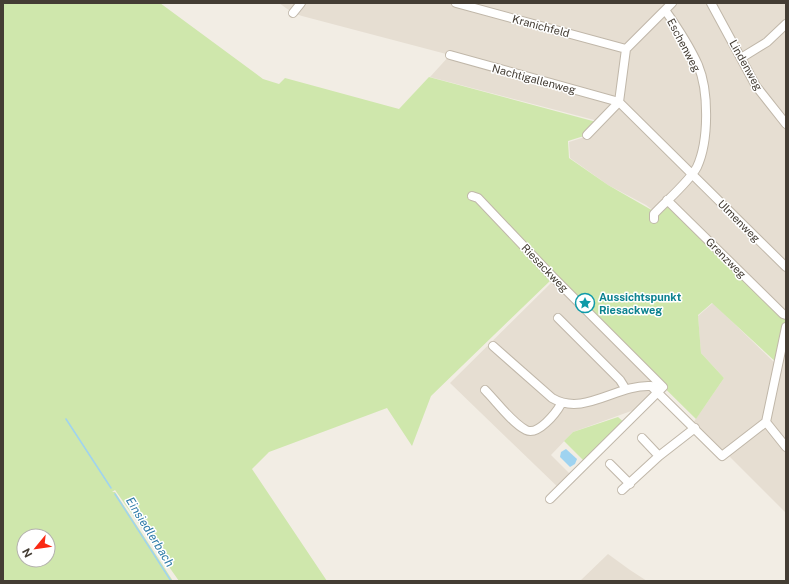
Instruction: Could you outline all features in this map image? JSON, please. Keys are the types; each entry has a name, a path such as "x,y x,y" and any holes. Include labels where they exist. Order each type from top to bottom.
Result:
{"street":[{"path":"293,13 301,3"},
{"name":"Kranichfeld","path":"456,3 626,49"},
{"path":"588,135 619,102 626,49 672,3"},
{"name":"Lindenweg","path":"711,3 759,91 786,124"},
{"name":"Eschenweg","path":"665,10 680,32 698,65 702,79 706,114 704,135 701,154 692,174"},
{"path":"741,58 767,42 786,24"},
{"name":"Nachtigallenweg","path":"450,55 619,102"},
{"name":"Ulmenweg","path":"619,102 786,267"},
{"path":"654,219 654,214 692,174"},
{"name":"Riesackweg","path":"472,196 478,198 554,278 657,380 663,387 659,392 722,456 766,422"},
{"name":"Grenzweg","path":"668,200 783,314 786,315"},
{"path":"558,318 620,380 625,388"},
{"path":"786,327 785,338 766,422 786,447"},
{"path":"493,346 552,398 561,404 576,405 590,402 625,388 640,385 651,386 659,392 550,499"},
{"path":"485,390 525,430 530,431 536,430 551,418 561,404"},
{"path":"622,490 658,456 695,428"},
{"path":"642,438 658,456"},
{"path":"610,464 630,484"}],"shaded area":[{"path":"279,3 786,3 786,315 646,205 608,185 570,158 569,142 588,136 602,122 430,77 450,55 302,16 293,13"},
{"path":"553,281 662,386 645,406 573,432 551,455 576,480 563,492 450,383"},
{"path":"713,303 778,366 786,332 786,513 727,454 718,451 693,423 724,378 701,353 698,316"},
{"path":"608,554 630,570 647,581 580,581"}],"green space":[{"path":"3,3 160,3 263,79 279,84 285,78 399,109 429,77 600,123 587,135 568,141 569,158 608,185 655,212 667,200 786,315 786,327 778,364 712,303 698,315 701,353 724,378 696,419 553,278 431,396 412,446 387,408 269,452 252,469 327,581 179,581 115,490 112,492 115,492 173,581 3,581"},
{"path":"618,417 626,424 586,463 564,441 573,432"}],"water":[{"path":"566,449 577,459 575,464 570,467 560,457 561,452"}],"waterway":[{"name":"Einsiedlerbach","path":"66,419 111,488"},
{"name":"Einsiedlerbach","path":"115,494 171,581"}],"place":[{"name":"Aussichtspunkt Riesackweg","path":"585,303"}]}
